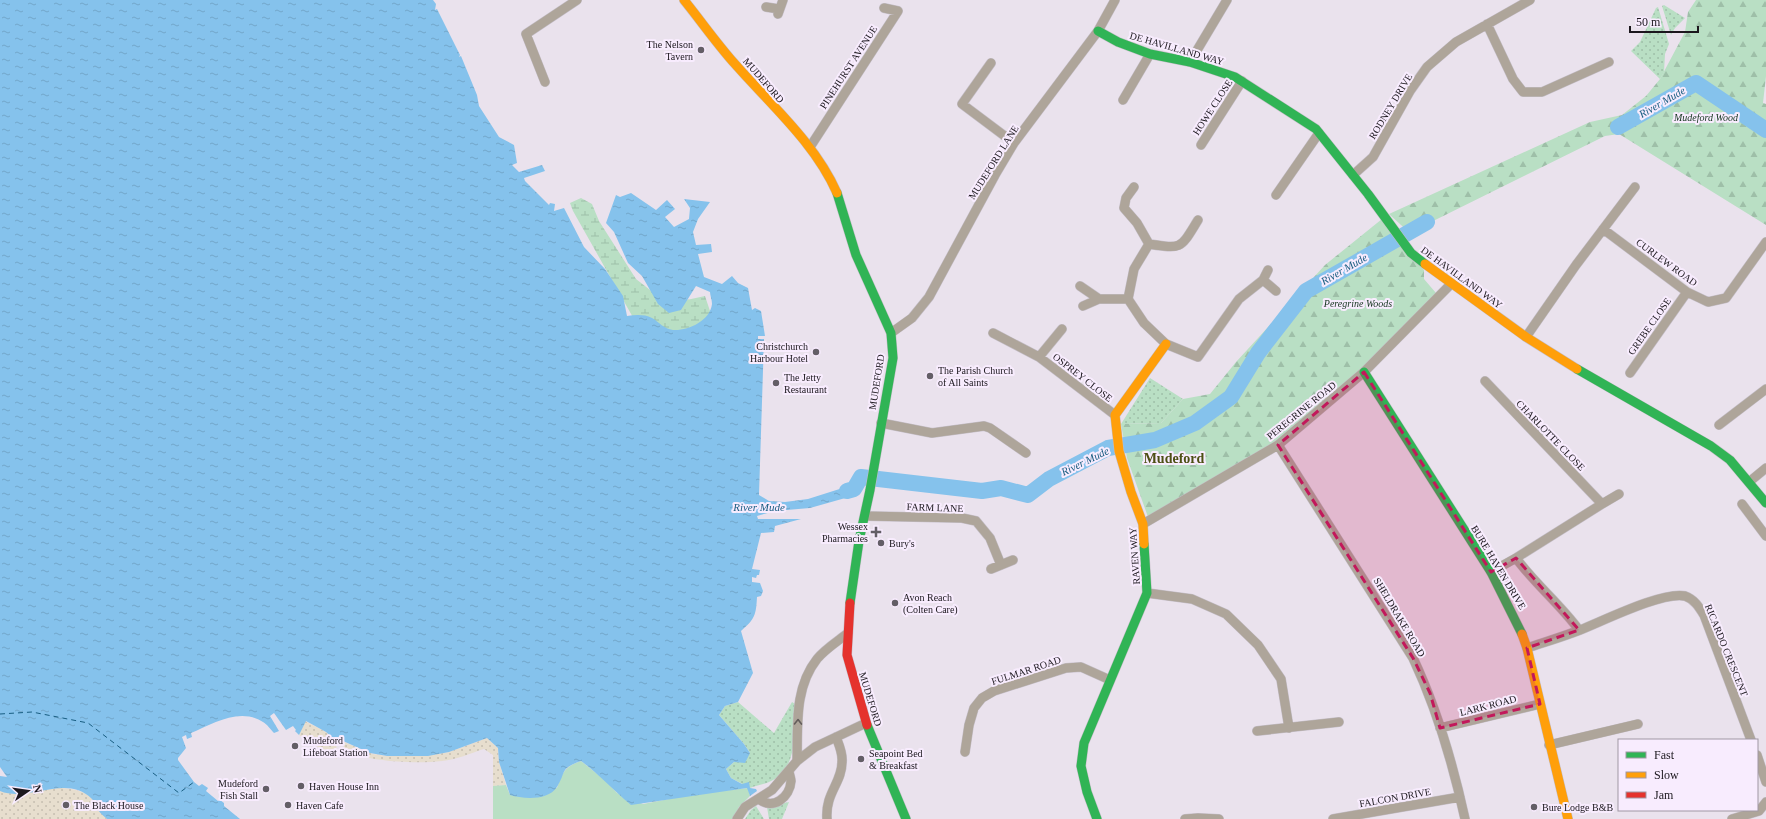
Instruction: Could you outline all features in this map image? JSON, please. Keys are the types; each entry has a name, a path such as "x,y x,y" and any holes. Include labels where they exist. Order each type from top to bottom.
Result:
{"street":[{"path":"545,82 526,34 577,0"},
{"name":"MUDEFORD","path":"684,0 734,63 810,147 828,172 839,197 856,255 891,333 893,358 880,423 870,490 859,541 850,602 847,655 866,723 906,819"},
{"path":"766,7 778,12 783,0"},
{"name":"MUDEFORD LANE","path":"891,333 912,318 929,297 1014,143 1098,32 1116,0"},
{"path":"1190,62 1227,0"},
{"name":"RODNEY DRIVE","path":"1353,175 1373,157 1410,91 1427,67 1456,42 1487,24 1517,3 1530,0"},
{"name":"PINEHURST AVENUE","path":"810,147 898,11 884,8"},
{"path":"1487,24 1512,79 1523,92 1542,92 1609,62"},
{"name":"DE HAVILLAND WAY","path":"1098,32 1118,42 1150,54 1190,62 1235,76 1316,129 1353,175 1411,253 1451,284 1526,337 1578,370 1711,446 1730,460 1766,503"},
{"path":"1123,100 1150,54"},
{"path":"990,63 962,104 1014,143"},
{"name":"HOWE CLOSE","path":"1201,145 1242,81"},
{"path":"1276,196 1319,133"},
{"path":"1526,337 1602,229 1635,186"},
{"path":"1134,187 1126,198 1124,208 1137,224 1149,244 1174,248 1185,242 1198,220"},
{"name":"CURLEW ROAD","path":"1602,229 1686,292 1708,302 1726,298 1766,242"},
{"path":"1149,244 1134,269 1128,299 1144,323 1166,344 1198,357 1239,299 1263,280 1268,270"},
{"path":"1263,280 1276,291"},
{"name":"PEREGRINE ROAD","path":"1143,524 1278,445 1364,372 1451,284"},
{"path":"1080,286 1099,299"},
{"name":"GREBE CLOSE","path":"1630,373 1686,292"},
{"path":"1082,306 1099,299 1128,299"},
{"name":"OSPREY CLOSE","path":"1039,356 1062,330"},
{"name":"OSPREY CLOSE","path":"993,333 1039,356 1115,415"},
{"path":"1115,415 1166,344"},
{"name":"BURE HAVEN DRIVE","path":"1364,372 1508,600 1520,626 1527,648 1549,745 1568,819"},
{"name":"CHARLOTTE CLOSE","path":"1485,381 1602,504"},
{"path":"1719,425 1766,389"},
{"name":"RAVEN WAY","path":"1097,819 1087,792 1081,766 1084,743 1147,593 1143,524 1131,492 1119,451 1115,415"},
{"path":"880,423 932,433 984,426 990,428 1026,453"},
{"name":"SHELDRAKE ROAD","path":"1278,445 1413,658 1430,693 1465,819"},
{"path":"1749,482 1766,468"},
{"path":"1490,572 1516,558 1619,494"},
{"path":"1742,504 1766,536"},
{"name":"FARM LANE","path":"865,516 962,518 976,521 990,538 1001,565"},
{"name":"BURE HAVEN DRIVE","path":"1516,558 1529,577 1567,615 1579,630"},
{"path":"991,569 1013,560"},
{"path":"1147,593 1192,599 1226,614 1258,645 1281,679 1289,728"},
{"name":"RICARDO CRESCENT","path":"1527,648 1579,630 1656,600 1673,595 1686,596 1696,603 1704,615 1751,739"},
{"path":"797,760 799,698 807,675 818,659 848,633"},
{"name":"FULMAR ROAD","path":"966,752 969,725 974,708 982,698 994,691 1073,667 1081,667 1092,670 1110,680"},
{"name":"LARK ROAD","path":"1440,728 1540,704"},
{"path":"1257,731 1339,722"},
{"path":"737,819 745,807 772,790 797,760 815,747 866,723"},
{"path":"1549,745 1638,724"},
{"path":"827,819 826,808 829,796 840,773 842,762 842,752 836,738"},
{"path":"1758,758 1766,782"},
{"path":"759,799 770,804 780,801 786,794 791,781 789,771"},
{"name":"FALCON DRIVE","path":"1333,819 1460,797"},
{"path":"1732,819 1760,811 1766,802"},
{"path":"1185,819 1219,819"}],"highlighted area":[{"path":"1364,372 1491,572 1516,558 1579,630 1527,648 1540,704 1440,728 1430,693 1413,658 1278,445"}],"green space":[{"name":"Mudeford Wood","path":"1696,0 1766,0 1766,76 1763,103 1766,104 1766,225 1619,134 1605,136 1417,229 1413,236 1389,214 1590,122 1622,115 1646,96 1660,79 1685,32 1688,12"},
{"path":"1664,5 1685,18 1675,28 1671,35 1662,6"},
{"path":"1658,7 1669,44 1665,54 1664,72 1660,79 1631,51 1640,42 1656,8"},
{"path":"581,198 592,204 599,221 636,279 668,304 705,296 713,320 688,336 635,321 573,211 570,203"},
{"name":"Peregrine Woods","path":"1382,219 1424,270 1424,279 1436,293 1363,368 1275,442 1148,517 1127,458 1121,424 1161,423 1183,399 1210,394 1236,362 1325,265"},
{"path":"1150,378 1183,399 1161,423 1121,424"},
{"path":"738,702 774,733 792,702 795,704 795,735 791,757 787,766 781,774 768,783 750,788 731,778 726,769 734,762 750,753 719,715 725,706"},
{"path":"581,761 606,781 617,793 643,804 695,794 748,788 750,796 739,807 734,819 493,819 493,786 506,785 510,795 557,788 565,771"},
{"path":"789,802 782,819 769,819 767,807"},
{"path":"756,806 764,819 745,819 751,810"}],"sand":[{"path":"305,721 326,732 336,740 337,759 299,735"},
{"path":"487,738 498,748 499,762 506,785 493,786 493,755 484,749 458,758 447,760 432,762 406,762 379,760 354,754 345,750 342,741 373,754 387,756 425,756 449,752"},
{"path":"58,788 73,789 87,794 91,797 107,819 0,819 0,791 15,794"}],"water":[{"path":"0,0 433,0 436,4 435,10 437,9 460,55 459,57 461,56 477,95 479,106 499,137 514,145 517,163 512,165 519,172 542,165 545,171 524,178 525,181 549,205 550,203 555,204 554,211 564,208 584,247 605,269 623,296 627,316 646,316 655,320 664,327 673,330 691,327 703,320 712,304 710,292 696,286 681,310 669,313 658,304 642,276 628,263 614,232 606,223 616,195 620,197 631,193 656,210 667,200 675,209 665,217 674,227 689,219 690,208 684,199 710,202 698,219 693,232 696,245 711,244 712,252 698,254 704,277 722,284 732,276 738,283 748,288 752,310 755,308 761,311 765,336 758,336 758,339 764,339 759,495 769,501 785,502 808,499 849,486 863,471 856,495 810,508 775,511 757,516 758,519 801,519 775,526 774,532 761,533 752,569 760,570 759,575 757,575 756,578 752,577 752,582 760,583 763,591 761,596 757,597 756,608 752,620 741,631 753,673 738,702 725,706 719,715 750,753 745,763 734,762 726,769 731,778 742,784 749,782 750,788 756,789 757,791 750,796 747,788 631,805 581,761 569,766 564,771 560,782 553,792 542,797 528,798 510,795 499,762 498,748 487,738 449,752 428,756 387,756 370,753 343,741 334,739 326,732 306,721 299,735 293,726 286,730 274,713 270,716 279,731 274,733 264,723 254,718 245,716 226,718 191,733 192,737 187,739 186,735 182,737 186,748 178,760 194,782 199,786 202,784 208,788 206,791 218,801 220,800 224,803 224,806 240,819 107,819 98,810 92,799 82,792 71,788 59,788 23,794 11,794 0,791 0,776 7,777 0,767"}],"waterway":[{"name":"River Mude","path":"1618,127 1696,83 1766,130"},
{"name":"River Mude","path":"847,491 854,489 861,477 982,491 1001,488 1028,495 1049,479 1108,448 1155,440 1195,423 1231,397 1258,353 1306,291 1427,222"}],"ferry route":[{"path":"0,714 32,712 88,723 179,793 194,782"}],"traffic: fast":[{"path":"1098,31 1118,42 1150,54 1190,62 1235,77 1316,129 1368,194 1411,253 1425,264"},
{"path":"837,193 856,255 891,333 893,358 870,490 859,541 850,603"},
{"path":"1577,369 1711,446 1730,460 1766,503"},
{"path":"1364,372 1491,572 1522,634"},
{"path":"1097,819 1087,792 1081,766 1084,743 1147,593 1144,544"},
{"path":"867,725 906,819"}],"traffic: slow":[{"path":"684,0 728,56 805,141 828,175 837,193"},
{"path":"1425,264 1526,337 1577,369"},
{"path":"1144,544 1143,524 1131,492 1119,451 1115,415 1166,344"},
{"path":"1522,634 1527,648 1568,819"}],"traffic: jam":[{"path":"850,603 847,655 867,725"}],"place":[{"name":"The Nelson Tavern","path":"701,50"},
{"name":"Christchurch Harbour Hotel","path":"816,352"},
{"name":"The Parish Church of All Saints","path":"930,376"},
{"name":"The Jetty Restaurant","path":"776,383"},
{"name":"Wessex Pharmacies","path":"876,532"},
{"name":"Bury's","path":"881,543"},
{"name":"Avon Reach (Colten Care)","path":"895,603"},
{"name":"Mudeford Lifeboat Station","path":"295,746"},
{"name":"Seapoint Bed & Breakfast","path":"861,759"},
{"name":"Haven House Inn","path":"301,786"},
{"name":"Mudeford Fish Stall","path":"266,789"},
{"name":"The Black House","path":"66,805"},
{"name":"Haven Cafe","path":"288,805"},
{"name":"Bure Lodge B&B","path":"1534,807"}],"district":[{"name":"Mudeford","path":"1174,458"}]}
